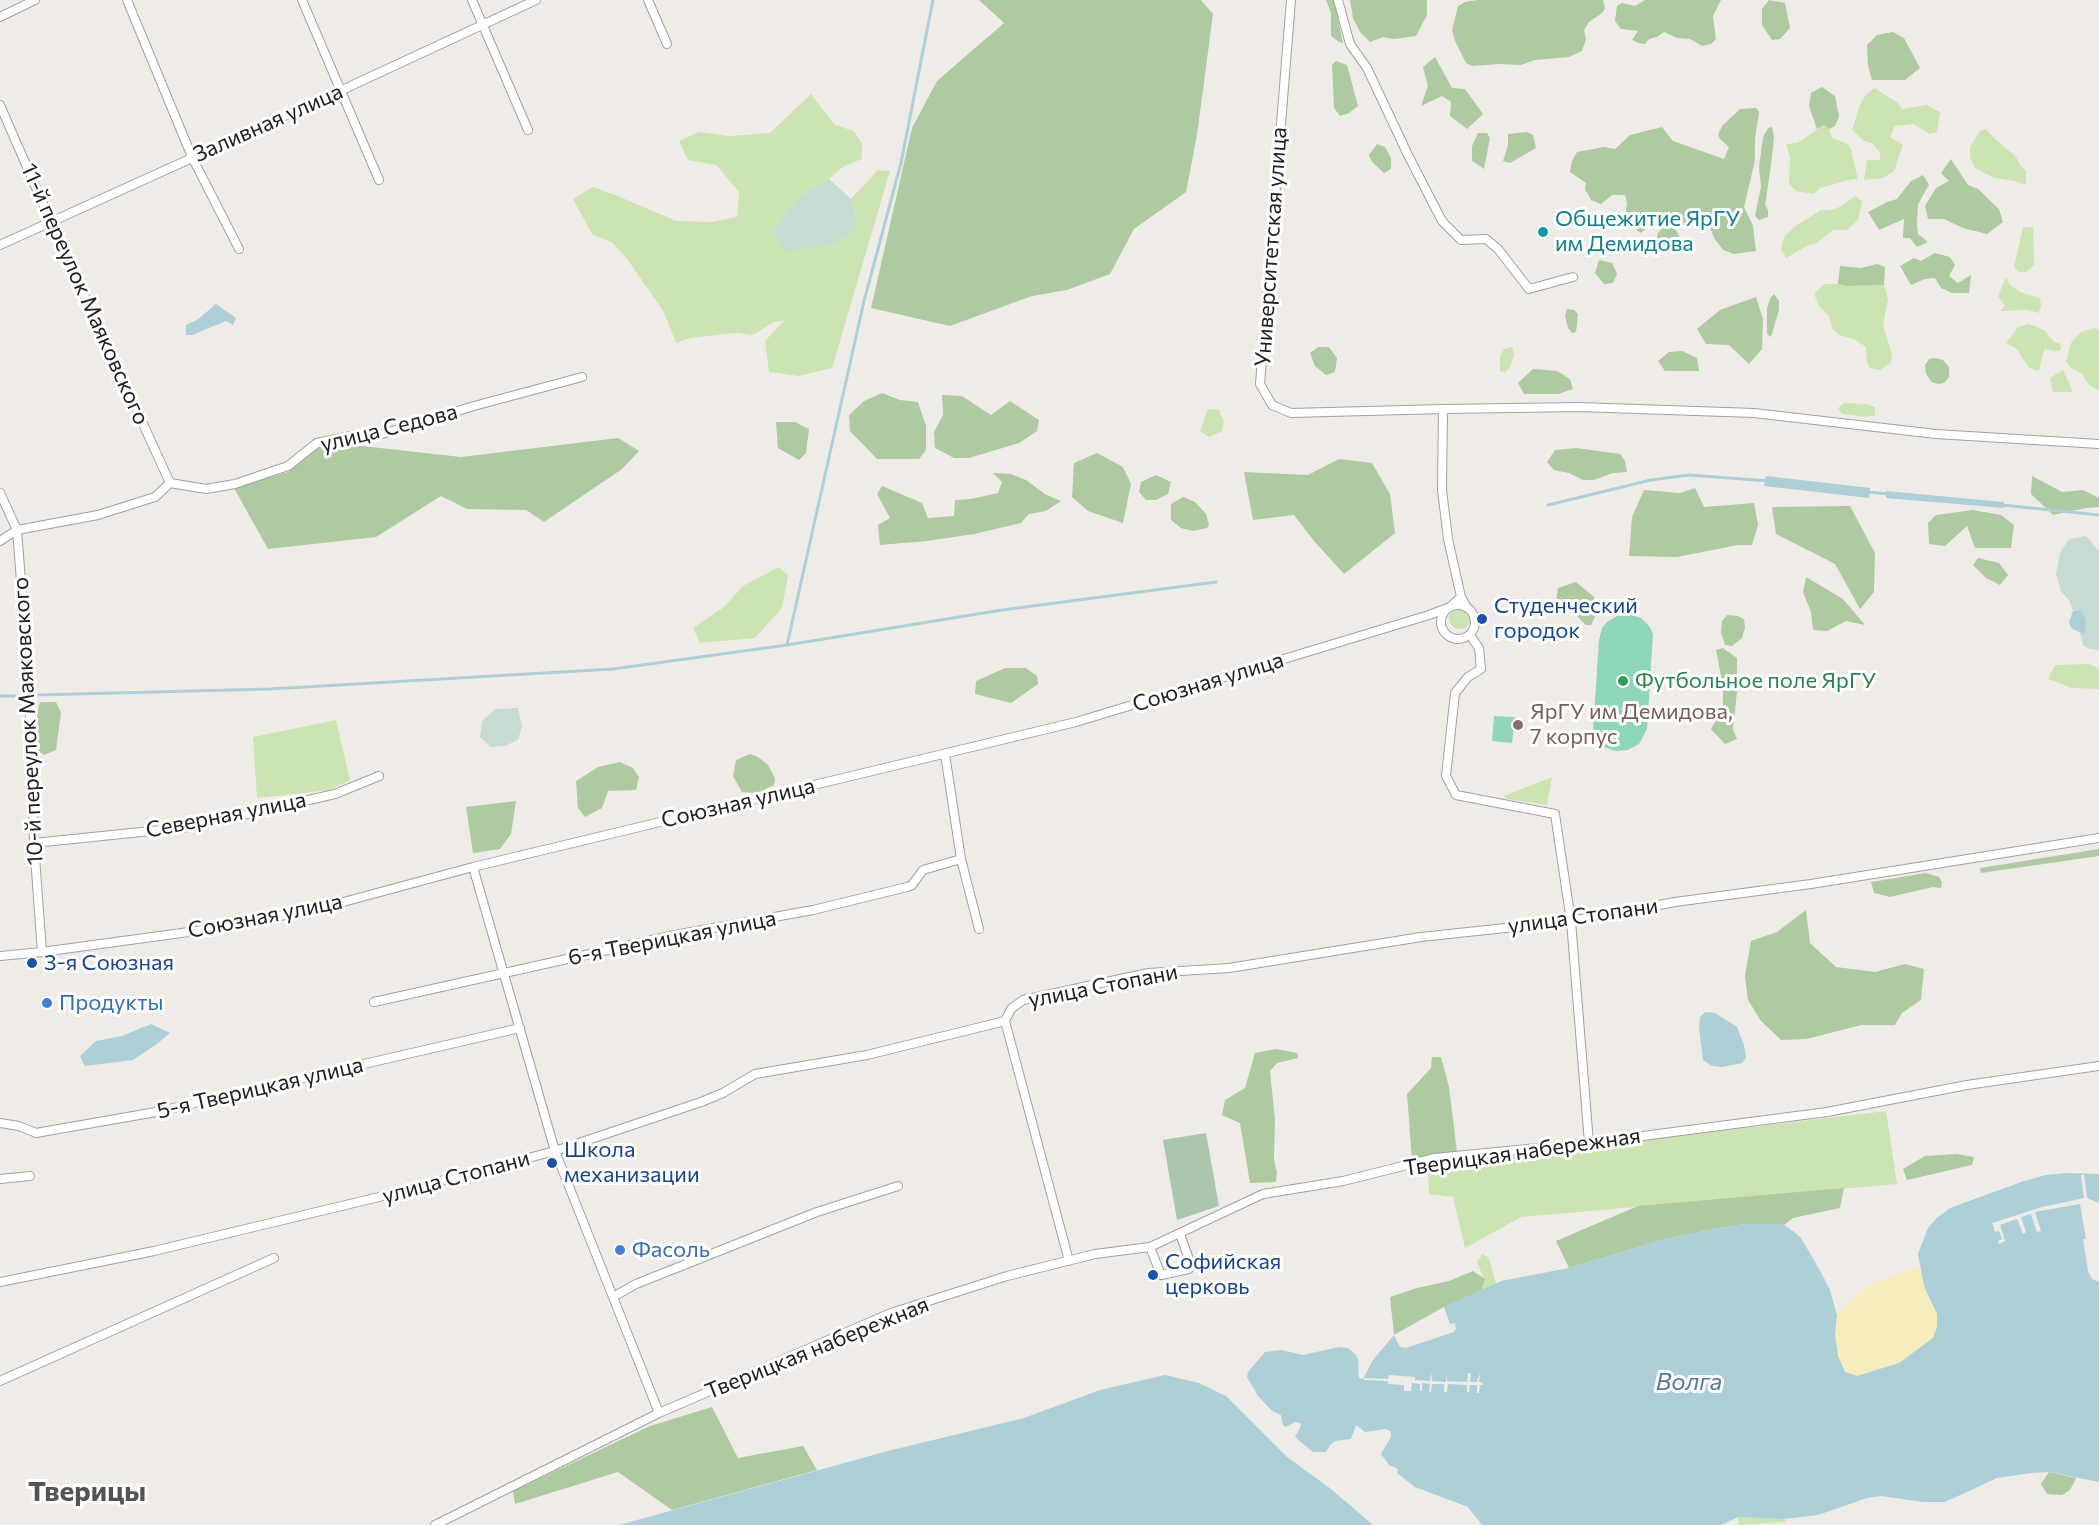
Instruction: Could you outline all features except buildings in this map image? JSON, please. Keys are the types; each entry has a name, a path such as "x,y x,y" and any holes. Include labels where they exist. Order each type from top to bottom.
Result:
{"street":[{"path":"0,17 35,0"},
{"path":"127,0 192,157 238,249"},
{"path":"302,0 379,180"},
{"path":"472,0 528,130"},
{"name":"Заливная улица","path":"0,245 536,0"},
{"path":"648,0 667,44"},
{"name":"Университетская улица","path":"1291,0 1260,384 1272,405 1291,413 1580,407 1754,413 1936,434 2099,444"},
{"path":"1338,0 1350,44 1367,68 1442,221 1461,240 1486,239 1498,249 1529,289 1573,277"},
{"name":"11-й переулок Маяковского","path":"0,105 170,483"},
{"name":"улица Седова","path":"170,483 206,489 235,484 288,466 317,443 357,435 379,435 582,377"},
{"path":"1443,409 1442,490 1448,539 1461,597 1476,620 1474,630 1470,635 1454,639 1444,632 1441,621 1445,611 1450,607 1466,606"},
{"path":"0,541 17,530 98,515 155,497 170,483"},
{"name":"10-й переулок Маяковского","path":"0,493 17,530 29,684 34,843 42,952"},
{"name":"Союзная улица","path":"0,956 218,928 321,908 473,867 1076,722 1450,607 1461,597"},
{"path":"1470,635 1479,648 1481,669 1468,677 1455,693 1446,776 1456,795 1556,814 1571,921 1589,1143"},
{"path":"945,754 962,859 979,929"},
{"name":"Северная улица","path":"34,843 190,827 335,795 380,776"},
{"name":"улица Стопани","path":"0,1282 177,1245 378,1197 555,1151 701,1102 723,1093 755,1074 867,1055 1005,1021 1011,1009 1023,1000 1148,973 1229,968 1421,936 1571,921 1676,902 1811,884 2099,838"},
{"name":"6-я Тверицкая улица","path":"374,1002 675,935 813,910 907,887 912,885 922,870 962,859"},
{"path":"473,867 555,1151 659,1413"},
{"path":"1005,1021 1069,1261"},
{"name":"5-я Тверицкая улица","path":"0,1123 19,1126 36,1133 156,1112 520,1028"},
{"name":"Тверицкая набережная","path":"435,1525 659,1413 891,1313 1007,1276 1095,1254 1150,1248 1263,1194 1343,1181 1435,1158 1589,1143 1827,1112 1967,1085 2099,1066"},
{"path":"0,1179 30,1176"},
{"path":"613,1297 636,1284 817,1212 898,1185"},
{"path":"1150,1248 1161,1275 1189,1269 1191,1264 1180,1234"},
{"path":"0,1381 274,1258"}],"green space":[{"path":"979,0 1201,0 1213,14 1197,135 1186,192 1134,229 1110,274 1067,290 1032,296 950,326 871,308 912,128 937,81 1004,23"},
{"path":"1326,0 1334,0 1343,43 1331,36 1331,13"},
{"path":"1350,0 1427,0 1427,15 1416,36 1394,39 1383,37 1370,42 1360,32 1353,18"},
{"path":"1478,0 1603,0 1605,8 1589,22 1584,30 1586,39 1582,51 1569,57 1535,60 1521,65 1472,66 1466,63 1452,30 1458,6 1465,2"},
{"path":"1645,0 1721,0 1713,16 1716,39 1711,44 1702,46 1690,39 1677,38 1664,32 1649,39 1645,44 1632,40 1638,31 1621,29 1615,21 1617,6 1622,3 1635,6"},
{"path":"1769,0 1785,3 1790,28 1780,39 1772,40 1762,25 1762,9"},
{"path":"1893,32 1904,38 1920,68 1905,80 1872,80 1868,66 1867,45 1877,35"},
{"path":"1435,57 1452,88 1465,89 1483,114 1467,129 1450,116 1451,102 1442,96 1421,106 1428,86 1423,67"},
{"path":"1336,61 1347,65 1358,106 1340,116 1334,108 1332,65"},
{"path":"1822,87 1835,96 1839,116 1835,126 1829,129 1824,125 1817,129 1809,106 1811,93"},
{"path":"1874,88 1898,103 1902,109 1927,105 1940,112 1937,132 1930,134 1913,124 1895,126 1890,137 1903,145 1894,171 1883,178 1864,180 1867,160 1880,160 1880,152 1872,143 1864,141 1852,130 1860,105 1865,96"},
{"path":"811,94 835,125 854,131 862,144 862,159 844,166 829,179 801,195 772,231 857,220 851,199 878,170 890,171 832,368 799,376 769,372 765,341 785,320 774,322 753,335 736,333 690,338 676,343 664,312 627,259 613,243 592,234 573,199 593,187 676,221 712,222 737,217 739,192 716,165 688,160 679,141 699,132 729,136 770,133"},
{"path":"1756,108 1759,112 1755,160 1744,207 1753,226 1756,251 1734,254 1723,250 1714,238 1710,227 1704,223 1679,227 1670,221 1656,218 1641,233 1625,218 1627,203 1625,195 1612,195 1601,204 1591,200 1585,189 1586,183 1570,172 1577,152 1604,147 1615,149 1630,135 1662,127 1673,141 1724,159 1729,147 1718,135 1722,126 1740,109"},
{"path":"1824,125 1829,129 1832,138 1848,144 1858,180 1853,179 1820,188 1814,194 1796,191 1789,184 1790,157 1786,144 1797,143"},
{"path":"1772,127 1774,138 1765,205 1768,217 1759,220 1755,216 1761,187 1759,167 1763,137 1768,128"},
{"path":"1986,129 2016,157 2026,171 2026,185 1995,178 1975,168 1970,158 1970,147 1980,131"},
{"path":"1527,132 1533,135 1536,148 1510,163 1503,161 1508,145 1508,134"},
{"path":"1478,133 1487,133 1490,138 1484,169 1472,161 1472,146"},
{"path":"1377,144 1385,147 1391,158 1391,169 1384,173 1372,162 1369,155"},
{"path":"1951,159 1968,185 1978,189 1999,209 2003,222 1987,234 1963,228 1944,219 1928,219 1925,206 1936,188 1949,181 1941,173"},
{"path":"1923,175 1929,185 1918,204 1917,224 1918,234 1928,242 1917,247 1910,238 1903,238 1904,219 1879,230 1868,212 1897,199 1911,181"},
{"path":"829,179 851,199 857,220 853,232 831,245 785,251 772,231 801,195"},
{"path":"1855,196 1862,201 1858,220 1847,230 1833,230 1817,243 1786,258 1781,250 1784,237 1794,227 1821,210 1831,210 1842,206"},
{"path":"1668,227 1676,230 1679,238 1676,246 1668,249 1660,246 1657,238 1660,230"},
{"path":"2023,227 2033,227 2034,265 2026,272 2019,272 2014,267"},
{"path":"1935,253 1950,257 1955,265 1949,276 1958,283 1971,275 1969,293 1952,293 1941,288 1935,278 1925,279 1911,285 1900,266 1914,258 1921,261"},
{"path":"1599,260 1612,263 1617,274 1613,283 1604,284 1595,273"},
{"path":"1877,264 1885,267 1884,285 1838,284 1840,266 1861,268"},
{"path":"2006,277 2009,284 2020,292 2040,298 2039,313 2028,310 2000,311 2005,306 1998,296"},
{"path":"1824,284 1884,285 1888,299 1883,326 1892,354 1891,363 1880,370 1870,368 1867,363 1866,347 1854,339 1839,335 1832,328 1829,316 1819,306 1814,294"},
{"path":"1774,294 1779,301 1779,310 1771,337 1767,334 1767,308"},
{"path":"1756,297 1763,319 1762,349 1749,364 1729,345 1706,344 1697,329 1720,310"},
{"path":"1567,309 1574,310 1578,314 1576,332 1572,333 1568,328 1565,316"},
{"path":"2029,324 2044,330 2054,342 2060,343 2061,350 2044,349 2039,371 2029,368 2016,348 2006,343 2018,327"},
{"path":"2094,328 2099,329 2099,390 2090,386 2081,373 2071,368 2066,361 2071,343 2081,332"},
{"path":"1318,347 1329,347 1337,358 1335,372 1326,375 1315,366 1310,353"},
{"path":"1512,347 1514,355 1510,367 1505,372 1500,371 1500,357 1504,349"},
{"path":"1682,351 1697,358 1699,371 1665,371 1658,361 1669,352"},
{"path":"1929,359 1943,360 1949,367 1949,377 1944,383 1932,382 1926,374 1925,365"},
{"path":"1533,369 1557,371 1570,379 1573,389 1558,394 1524,394 1518,383"},
{"path":"2063,370 2073,392 2053,392 2050,378"},
{"path":"882,393 900,400 918,402 926,426 926,450 919,459 877,459 850,431 849,415 864,401"},
{"path":"942,395 962,396 991,415 1010,401 1039,420 1037,431 1019,443 969,458 954,458 935,448 934,432 943,415"},
{"path":"1844,403 1866,404 1875,407 1875,415 1868,417 1842,414 1838,408"},
{"path":"1208,409 1219,410 1224,421 1222,431 1209,437 1200,431"},
{"path":"776,422 795,422 809,429 806,453 799,460 778,448"},
{"path":"618,438 639,451 622,469 544,522 526,510 467,509 441,496 376,537 268,549 234,488 288,472 318,448 362,446 461,457"},
{"path":"1576,448 1620,454 1625,461 1627,472 1613,473 1594,480 1583,480 1569,473 1554,470 1547,462 1555,450"},
{"path":"1097,453 1123,467 1131,484 1123,523 1088,511 1072,497 1074,463"},
{"path":"1339,459 1372,463 1390,494 1395,533 1344,574 1294,515 1253,520 1244,472 1308,475"},
{"path":"993,473 1011,474 1026,480 1045,494 1061,501 1046,511 1029,514 1021,523 974,534 880,545 878,525 890,518 877,494 882,486 922,503 928,518 954,516 955,500 998,493 1002,482"},
{"path":"1156,475 1171,482 1168,494 1156,500 1146,500 1139,492 1141,482"},
{"path":"2032,476 2062,492 2083,490 2099,498 2099,507 2053,515 2031,494"},
{"path":"1695,488 1704,507 1754,503 1758,525 1752,545 1738,545 1677,557 1629,556 1632,517 1644,490 1680,493"},
{"path":"1183,497 1195,502 1206,514 1209,525 1207,528 1193,531 1181,528 1171,520 1171,504"},
{"path":"1850,506 1875,553 1874,592 1860,609 1835,564 1776,534 1772,507"},
{"path":"1973,510 2001,515 2014,525 2011,548 1975,548 1967,526 1945,546 1929,544 1928,523 1936,515"},
{"path":"2086,536 2099,551 2099,650 2089,649 2083,645 2080,633 2084,633 2081,610 2073,611 2070,602 2061,591 2056,574 2060,553 2069,539"},
{"path":"1978,558 1999,563 2008,575 2000,585 1986,578 1973,565"},
{"path":"779,567 788,575 782,608 755,638 700,643 693,628 724,607 743,586"},
{"path":"1806,577 1843,599 1865,625 1846,621 1827,631 1813,630 1811,612 1803,592"},
{"path":"1576,582 1594,597 1595,617 1591,625 1586,625 1571,610 1556,601 1558,588"},
{"path":"1460,607 1468,610 1471,618 1468,626 1460,629 1452,626 1449,618 1452,610"},
{"name":"Футбольное поле ЯрГУ","path":"1628,614 1641,618 1653,634 1647,729 1639,744 1628,750 1615,751 1604,747 1593,731 1599,640 1602,628 1607,622 1617,616"},
{"path":"1727,615 1744,619 1745,628 1742,638 1732,646 1725,645 1721,632 1722,621"},
{"path":"1723,648 1737,658 1737,691 1733,730 1737,739 1725,744 1711,729 1723,708 1723,687 1716,650"},
{"path":"2089,664 2099,668 2099,689 2072,688 2048,679 2055,665"},
{"path":"1005,668 1026,668 1037,676 1038,684 1011,703 975,694 976,681"},
{"path":"40,702 56,702 61,713 56,750 44,755 37,750 37,713"},
{"path":"518,708 522,726 518,740 505,746 491,747 480,737 482,721 496,709"},
{"path":"1494,716 1515,717 1512,743 1492,741"},
{"path":"336,720 350,780 330,790 257,798 253,737"},
{"path":"750,754 768,765 775,778 774,785 757,793 742,792 733,776 736,760"},
{"path":"620,762 633,768 639,777 636,790 608,791 602,808 585,817 578,808 576,781 598,767"},
{"path":"1552,777 1547,805 1507,799 1504,796"},
{"path":"516,801 511,834 500,849 473,853 466,807"},
{"path":"2099,849 2099,856 1981,873 1980,868"},
{"path":"1926,873 1939,877 1942,882 1941,888 1933,887 1890,897 1874,893 1871,882"},
{"path":"1806,910 1810,943 1836,967 1875,972 1905,964 1924,969 1921,1000 1902,1013 1895,1025 1861,1025 1807,1039 1781,1040 1761,1021 1748,1000 1745,976 1751,941 1777,932"},
{"path":"1276,1049 1297,1053 1298,1058 1277,1063 1270,1071 1275,1120 1276,1182 1250,1183 1240,1123 1222,1115 1225,1100 1245,1088 1255,1053"},
{"path":"1432,1057 1441,1057 1449,1087 1457,1152 1412,1160 1407,1094 1431,1068"},
{"path":"1886,1111 1897,1184 1521,1217 1465,1248 1453,1197 1429,1194 1428,1166"},
{"path":"1206,1133 1219,1206 1177,1220 1163,1140"},
{"path":"1956,1154 1974,1157 1972,1165 1907,1180 1903,1169 1925,1156"},
{"path":"1844,1188 1840,1208 1793,1218 1784,1225 1745,1224 1719,1228 1662,1240 1569,1268 1556,1241 1638,1206"},
{"path":"1482,1254 1489,1258 1496,1284 1481,1291 1484,1279 1477,1262"},
{"path":"1473,1271 1485,1279 1481,1291 1444,1307 1394,1335 1390,1297 1449,1281"},
{"path":"712,1407 738,1458 803,1446 817,1470 672,1510 618,1472 515,1504 513,1491 650,1426"},
{"path":"2049,1472 2076,1478 2070,1490 2062,1495 2047,1494 2041,1484"},
{"path":"1737,1517 1785,1519 1786,1522 1739,1525"}],"sand":[{"path":"1919,1267 1928,1298 1937,1314 1937,1327 1933,1339 1899,1363 1857,1376 1845,1372 1838,1356 1835,1334 1837,1315 1869,1285"}],"water":[{"path":"216,304 236,318 233,325 226,321 192,335 186,335 186,325 197,320"},
{"path":"1766,476 1870,488 1869,498 1764,486"},
{"path":"1886,491 2004,502 2004,508 1886,498"},
{"path":"2081,610 2086,621 2084,634 2072,629 2069,622 2073,611"},
{"path":"1705,1012 1715,1013 1737,1027 1746,1058 1742,1063 1722,1067 1712,1066 1703,1060 1699,1027 1700,1017"},
{"path":"151,1024 170,1033 133,1060 85,1066 80,1056 96,1041 122,1036"},
{"name":"Волга","path":"2099,1174 2099,1482 2049,1472 2031,1473 1997,1478 1945,1502 1923,1502 1881,1496 1867,1498 1818,1515 1785,1519 1738,1517 1721,1525 1482,1525 1468,1507 1415,1487 1397,1473 1398,1469 1389,1465 1381,1454 1391,1437 1391,1431 1385,1429 1365,1432 1356,1425 1351,1439 1335,1441 1326,1452 1313,1452 1295,1437 1301,1423 1295,1422 1286,1427 1283,1425 1281,1415 1272,1411 1258,1396 1247,1377 1248,1372 1265,1352 1281,1350 1303,1355 1339,1347 1348,1348 1355,1354 1358,1359 1359,1378 1363,1379 1373,1360 1394,1335 1444,1307 1501,1281 1569,1268 1662,1240 1745,1224 1784,1225 1801,1238 1830,1290 1837,1315 1835,1334 1838,1356 1845,1372 1857,1376 1899,1363 1933,1338 1937,1327 1937,1314 1924,1286 1918,1254 1928,1228 1937,1218 1950,1208 2024,1181 2046,1175"},
{"path":"1165,1375 1199,1383 1226,1396 1287,1457 1331,1489 1373,1525 619,1525 888,1451 1024,1418 1100,1390"}],"pier":[{"path":"2081,1175 2084,1175 2087,1198 2099,1203 2099,1282 2092,1279 2088,1271 2083,1239 2086,1239 2080,1204 2035,1212 2041,1231 2037,1232 2031,1214 2021,1217 2026,1232 2023,1234 2017,1219 2000,1225 2005,1241 1999,1244 1998,1241 2002,1239 1999,1231 1995,1232 1992,1223 2042,1207 2084,1198"},
{"path":"1444,1307 1450,1324 1455,1323 1454,1332 1406,1348 1400,1347 1394,1335"},
{"path":"1431,1372 1432,1381 1446,1382 1446,1374 1447,1381 1467,1382 1468,1373 1471,1373 1470,1382 1477,1382 1480,1373 1479,1382 1483,1385 1480,1385 1479,1393 1477,1393 1477,1385 1470,1385 1469,1392 1467,1392 1467,1385 1448,1384 1447,1392 1444,1392 1444,1384 1432,1384 1431,1392 1429,1392 1430,1384 1422,1383 1422,1391 1420,1391 1420,1384 1412,1383 1411,1391 1404,1391 1404,1385 1388,1384 1388,1381 1364,1380 1364,1378 1388,1379 1389,1375 1430,1381"}],"waterway":[{"path":"787,645 864,301 901,163 933,0"},
{"path":"1548,505 1651,480 1689,475 1769,481"},
{"path":"1868,492 1888,494"},
{"path":"2002,505 2099,515"},
{"path":"38,695 270,689 613,669 787,645 1002,610 1216,582"},
{"path":"0,696 22,696"}],"place":[{"name":"Общежитие ЯрГУ им Демидова","path":"1543,232"},
{"name":"Студенческий городок","path":"1482,619"},
{"name":"Футбольное поле ЯрГУ","path":"1623,681"},
{"name":"ЯрГУ им Демидова, 7 корпус","path":"1518,725"},
{"name":"3-я Союзная","path":"32,963"},
{"name":"Продукты","path":"47,1003"},
{"name":"Школа механизации","path":"552,1163"},
{"name":"Фасоль","path":"620,1250"},
{"name":"Софийская церковь","path":"1153,1275"}],"district":[{"name":"Тверицы","path":"87,1492"}]}
